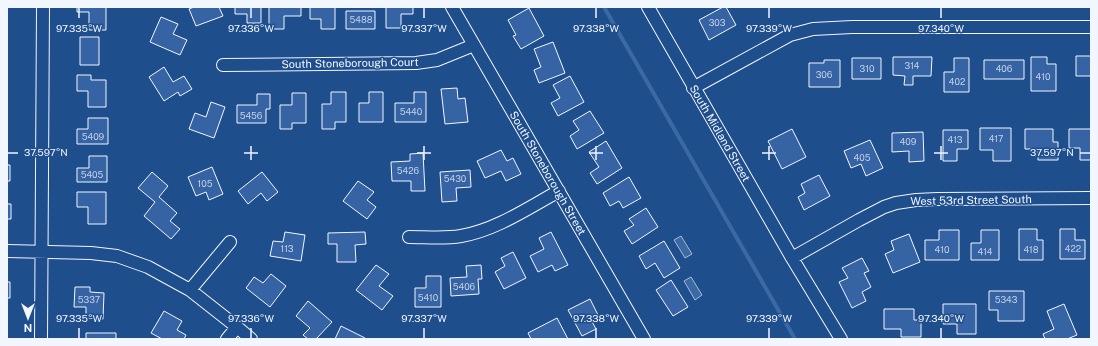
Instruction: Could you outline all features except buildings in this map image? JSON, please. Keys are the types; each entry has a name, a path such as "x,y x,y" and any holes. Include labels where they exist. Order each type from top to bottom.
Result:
{"street":[{"path":"41,339 44,7"},
{"name":"South Stoneborough Street","path":"452,7 644,339"},
{"name":"South Midland Street","path":"648,7 693,88 841,339"},
{"path":"693,88 790,35 813,29 852,27 1091,27"},
{"name":"South Stoneborough Court","path":"223,64 416,63 437,60 474,45"},
{"path":"408,237 443,238 473,234 493,227 559,191"},
{"name":"West 53rd Street South","path":"792,258 858,220 884,207 896,203 937,199 1091,198"},
{"path":"190,290 230,242"},
{"path":"7,251 91,253 117,256 148,267 190,290 251,339"},
{"path":"227,339 237,327"}],"water":[{"path":"681,236 692,254 685,258 674,240"},
{"path":"691,277 702,295 695,300 684,281"}],"waterway":[{"path":"604,7 795,339"}]}
